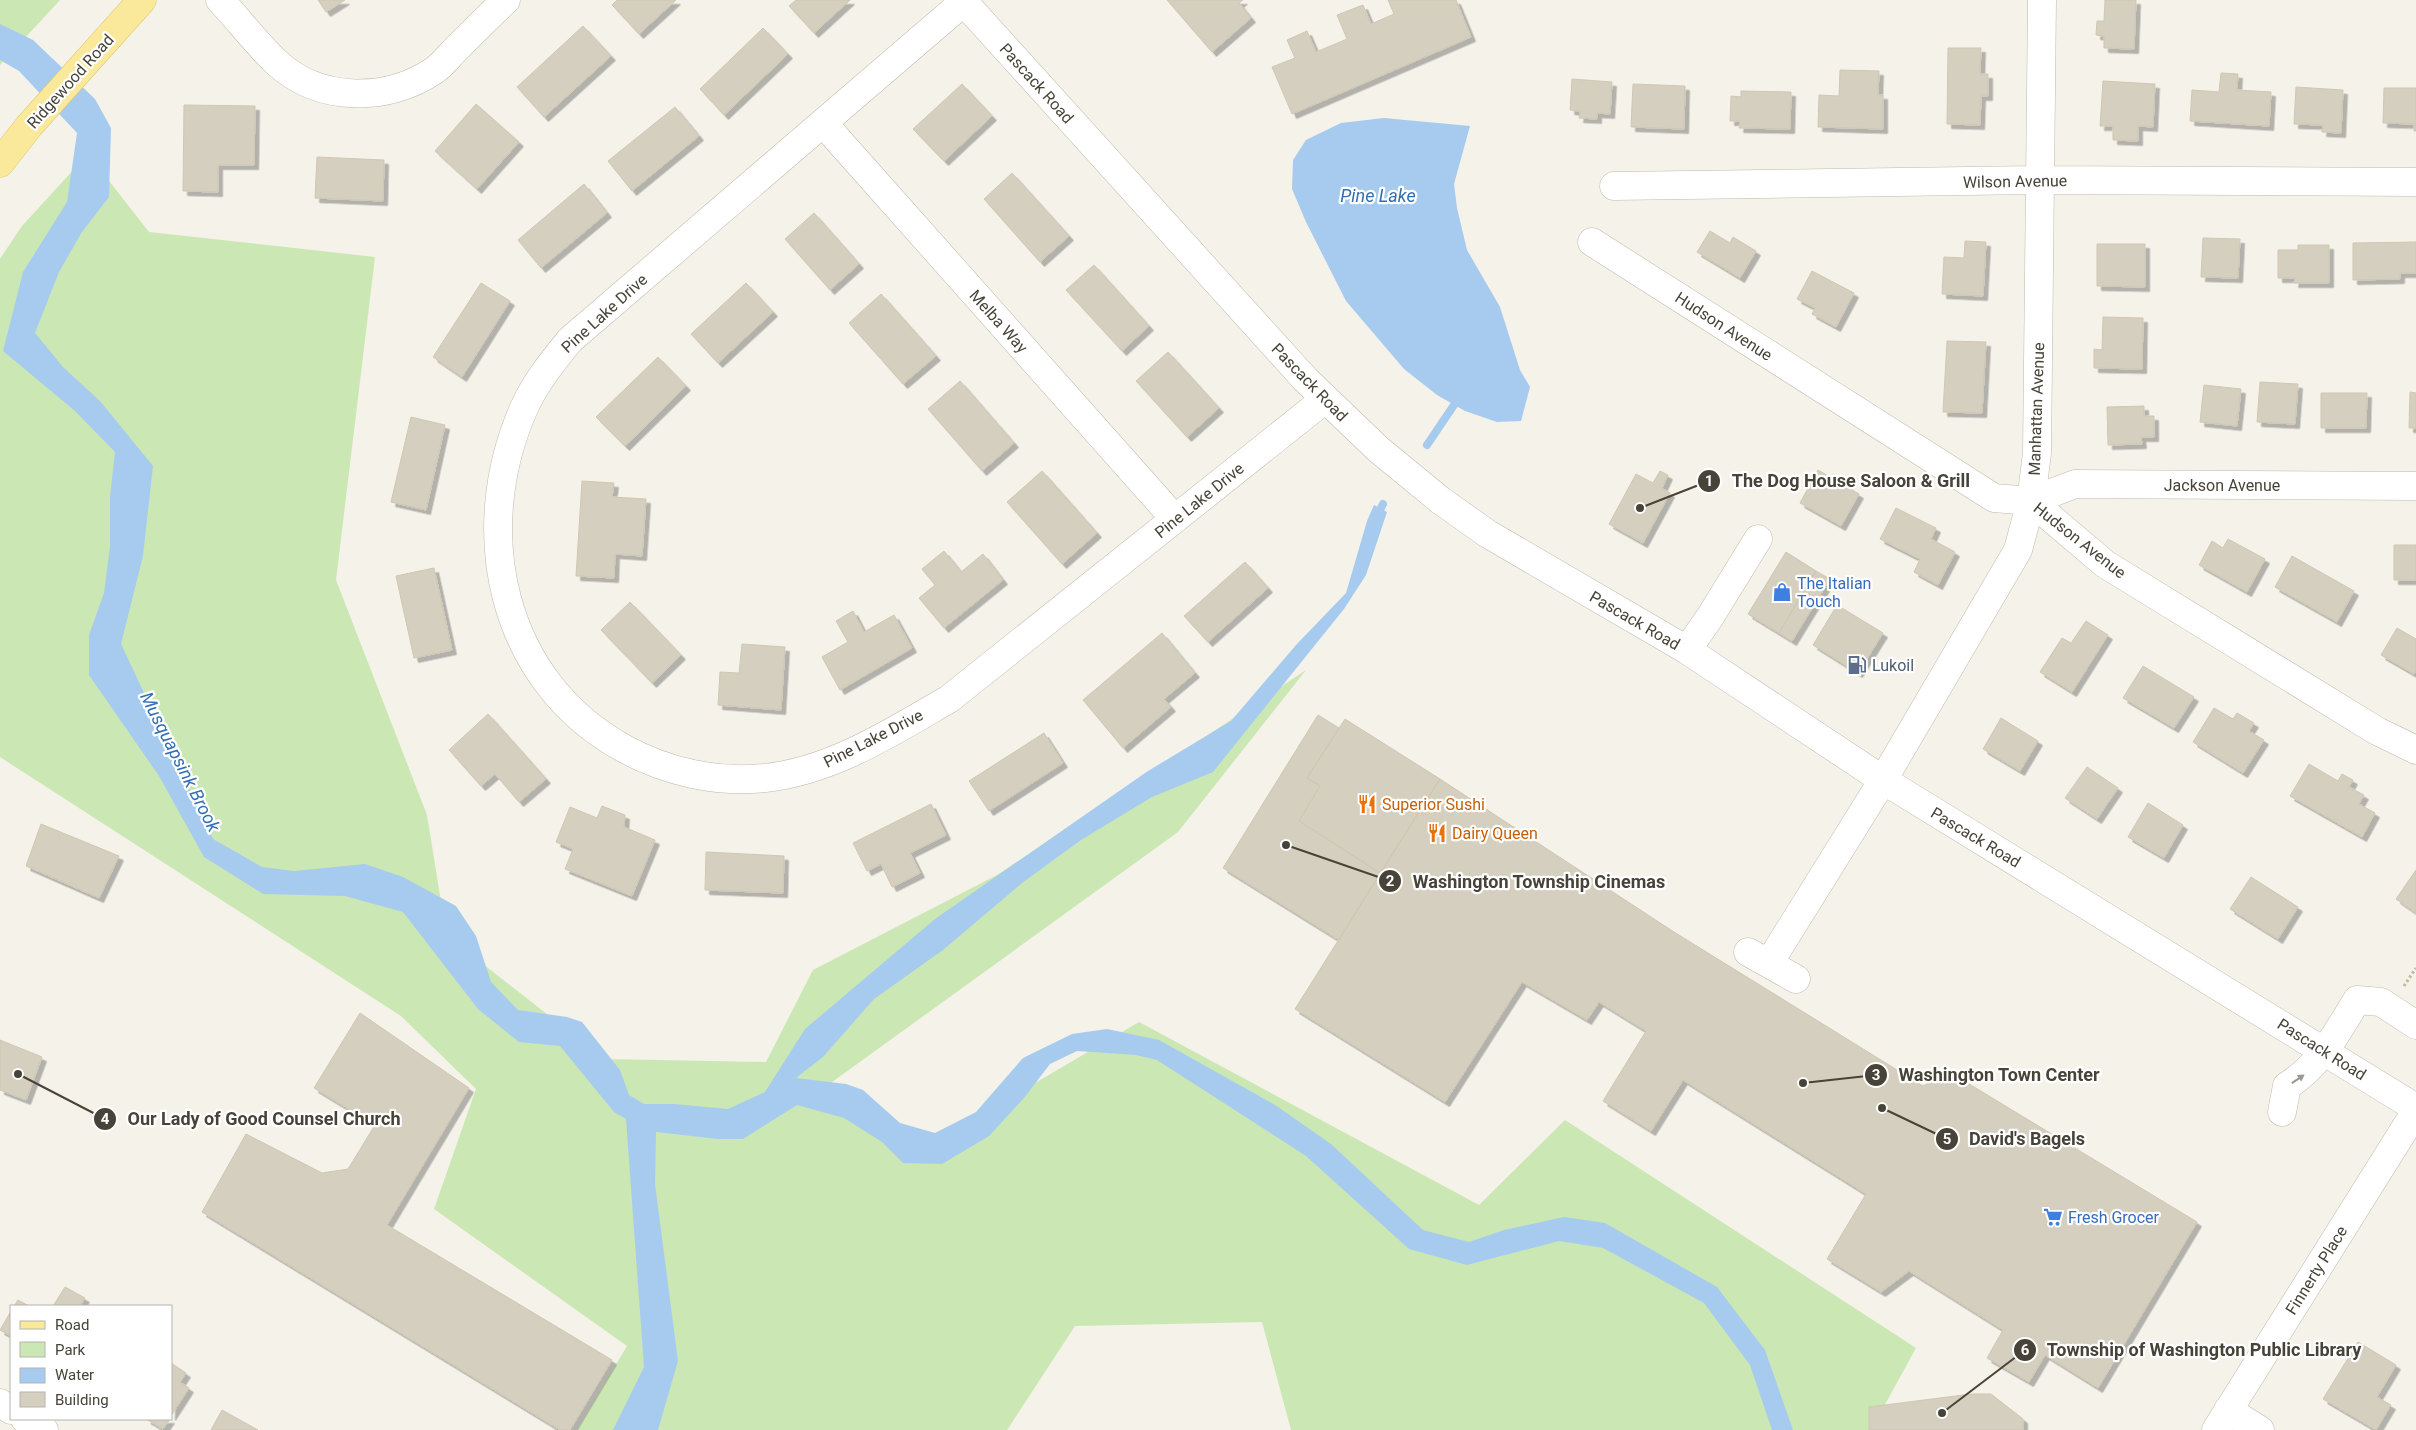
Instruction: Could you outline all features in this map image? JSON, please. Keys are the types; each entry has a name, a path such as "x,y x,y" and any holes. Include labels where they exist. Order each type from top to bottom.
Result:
{"main road":[{"name":"Ridgewood Road","path":"0,163 29,126 142,0"}],"street":[{"path":"220,0 278,63 299,78 325,89 353,94 384,92 412,83 437,68 506,0"},
{"name":"Manhattan Avenue","path":"1796,979 1758,957 1883,780 2018,550 2031,500 2037,454 2042,0"},
{"name":"Pine Lake Drive","path":"964,1 570,340 547,368 524,407 509,450 499,502 497,546 504,589 515,627 533,662 556,694 578,717 610,740 643,759 684,772 726,778 765,778 806,770 830,762 907,723 949,699 1324,400"},
{"name":"Pascack Road","path":"964,1 1324,400 1378,449 1440,500 1488,534 1687,650 1883,780 2326,1050 2416,1109"},
{"name":"Melba Way","path":"822,123 1175,519"},
{"name":"Wilson Avenue","path":"1614,186 2041,180 2416,182"},
{"name":"Hudson Avenue","path":"1592,242 1994,498 2031,500 2106,564 2377,731 2416,750"},
{"name":"Jackson Avenue","path":"2031,500 2075,484 2416,486"},
{"path":"1687,650 1710,617 1758,539"},
{"path":"2282,1112 2287,1086 2306,1074 2326,1050 2357,1000 2380,1002 2416,1026"},
{"name":"Finnerty Place","path":"2222,1420 2416,1109"},
{"path":"27,1420 44,1430"},
{"path":"2222,1420 2260,1430"}],"green space":[{"path":"0,0 60,0 0,65"},
{"path":"98,143 102,172 149,232 375,257 336,580 427,815 443,914 478,960 604,1059 766,1062 813,970 997,875 1306,670 1178,832 810,1098 928,1146 1139,1022 1479,1205 1565,1120 1916,1348 1871,1430 1291,1430 1262,1322 1075,1326 1007,1430 577,1430 627,1346 434,1209 476,1089 401,1016 0,757 0,259 22,226"}],"water":[{"path":"0,24 33,40 95,99 111,128 109,197 82,232 59,272 35,333 63,367 100,401 153,466 143,556 121,644 213,839 262,867 294,871 365,864 403,877 456,906 476,936 491,982 518,1010 567,1017 582,1022 620,1070 629,1095 644,1104 674,1104 728,1109 765,1092 805,1029 935,919 1148,771 1231,721 1296,645 1346,593 1367,521 1374,505 1387,512 1366,575 1344,609 1213,772 1152,797 1081,840 1022,883 943,950 874,999 823,1057 796,1078 846,1084 863,1090 900,1123 935,1133 976,1112 1023,1058 1072,1034 1107,1029 1159,1040 1275,1105 1331,1144 1423,1230 1469,1242 1504,1230 1564,1217 1605,1223 1717,1287 1765,1350 1793,1430 1772,1430 1750,1365 1704,1303 1603,1248 1559,1241 1467,1265 1409,1249 1306,1156 1157,1060 1136,1055 1077,1051 1050,1064 1024,1098 989,1136 942,1164 903,1163 882,1142 844,1118 797,1105 743,1139 718,1139 656,1132 655,1184 678,1361 658,1430 613,1430 644,1367 626,1119 614,1112 560,1046 519,1042 478,1009 403,912 345,896 263,894 204,857 159,776 89,675 89,635 104,593 110,547 110,496 115,452 75,411 3,351 23,272 67,202 77,133 19,71 0,60"},
{"name":"Pine Lake","path":"1384,118 1470,126 1454,184 1457,208 1467,250 1500,307 1520,370 1530,387 1521,421 1497,422 1465,411 1437,395 1404,369 1346,301 1306,222 1292,189 1293,160 1306,140 1341,123"}],"building":[{"path":"318,0 345,0 326,12"},
{"path":"617,0 676,0 639,34 612,5"},
{"path":"796,0 850,0 814,33 789,6"},
{"path":"1167,0 1243,0 1239,3 1251,18 1212,52"},
{"path":"1388,0 1456,0 1471,37 1292,114 1272,67 1295,58 1287,40 1307,31 1316,52 1347,39 1337,15 1363,5 1371,24 1394,14"},
{"path":"2105,0 2136,0 2134,49 2104,48 2104,36 2096,35 2097,21 2104,21"},
{"path":"583,26 611,56 544,117 517,87"},
{"path":"763,28 788,54 724,115 700,89"},
{"path":"1948,48 1981,48 1980,74 1988,74 1988,96 1981,96 1980,125 1947,124"},
{"path":"1840,70 1879,71 1878,95 1883,95 1883,129 1818,127 1819,95 1839,96"},
{"path":"2221,73 2238,74 2237,90 2271,92 2269,126 2190,121 2192,90 2219,92"},
{"path":"1572,79 1612,82 1610,114 1597,113 1597,119 1579,118 1580,111 1570,110"},
{"path":"2103,81 2155,84 2153,127 2138,126 2138,141 2113,140 2113,126 2100,126"},
{"path":"962,84 992,116 944,161 913,129"},
{"path":"1633,84 1685,86 1684,129 1631,127"},
{"path":"2296,87 2343,90 2341,133 2322,132 2323,125 2294,124"},
{"path":"2384,88 2416,88 2416,131 2414,131 2414,124 2383,123"},
{"path":"1741,91 1791,92 1790,129 1739,128 1740,121 1730,121 1731,96 1741,97"},
{"path":"476,104 519,142 477,189 435,151"},
{"path":"184,105 255,106 254,165 218,165 218,192 183,191"},
{"path":"675,107 699,136 632,191 608,161"},
{"path":"317,157 384,160 383,201 315,198"},
{"path":"1012,173 1069,236 1040,262 984,199"},
{"path":"584,184 607,213 541,268 518,240"},
{"path":"814,213 859,264 830,290 785,239"},
{"path":"1710,231 1730,243 1733,237 1756,251 1740,278 1697,252"},
{"path":"2203,238 2240,239 2238,278 2201,277"},
{"path":"1965,241 1986,242 1983,296 1942,294 1944,257 1964,258"},
{"path":"2416,242 2416,273 2400,273 2400,279 2353,280 2353,243"},
{"path":"2097,244 2145,244 2145,287 2097,286"},
{"path":"2298,245 2329,245 2329,283 2294,283 2295,278 2278,278 2278,250 2298,250"},
{"path":"1094,265 1149,326 1122,351 1066,290"},
{"path":"1812,271 1854,293 1836,327 1812,314 1815,308 1797,299"},
{"path":"481,283 510,301 462,377 433,357"},
{"path":"746,283 773,312 718,363 691,334"},
{"path":"881,294 936,356 903,384 849,323"},
{"path":"2103,317 2143,318 2142,369 2094,368 2094,349 2102,350"},
{"path":"1947,341 1986,342 1982,413 1943,412"},
{"path":"1168,352 1219,408 1187,437 1136,381"},
{"path":"658,357 686,386 625,446 596,417"},
{"path":"960,381 1014,443 982,471 928,409"},
{"path":"2260,382 2298,384 2295,424 2257,422"},
{"path":"2204,385 2241,389 2237,426 2200,422"},
{"path":"2410,392 2416,393 2416,428 2409,428"},
{"path":"2321,393 2367,393 2366,428 2321,428"},
{"path":"2144,406 2144,416 2154,416 2154,437 2141,437 2142,444 2108,445 2107,407"},
{"path":"411,417 445,425 426,510 391,502"},
{"path":"1818,470 1859,494 1841,526 1800,503"},
{"path":"1042,471 1097,533 1062,564 1007,502"},
{"path":"1660,471 1668,475 1662,488 1670,493 1643,543 1609,524 1636,474 1653,483"},
{"path":"582,481 614,483 612,497 646,499 642,556 615,554 614,578 576,576"},
{"path":"1896,508 1936,528 1931,539 1955,552 1938,585 1914,572 1920,559 1880,539"},
{"path":"2228,539 2265,559 2247,592 2199,565 2212,541 2223,548"},
{"path":"2394,545 2416,545 2416,580 2394,580"},
{"path":"944,551 961,572 983,554 1003,580 944,628 919,598 935,585 922,569"},
{"name":"The Italian Touch","path":"1786,552 1816,571 1779,633 1748,614"},
{"path":"2292,556 2354,591 2337,622 2275,587"},
{"path":"1245,562 1268,588 1208,642 1184,616"},
{"path":"434,568 452,650 414,658 396,576"},
{"path":"1816,571 1830,579 1792,641 1779,633"},
{"path":"630,602 681,655 652,683 601,630"},
{"path":"1837,605 1883,633 1858,673 1813,645"},
{"path":"853,611 864,632 894,615 912,648 840,690 822,657 848,642 836,621"},
{"path":"2086,621 2108,635 2072,692 2040,672 2062,638 2071,643"},
{"path":"2397,628 2416,639 2416,670 2414,674 2381,655"},
{"path":"1162,633 1195,673 1164,699 1171,707 1123,748 1083,700"},
{"path":"742,644 785,647 781,710 718,705 720,672 739,673"},
{"path":"2143,666 2194,697 2174,728 2123,698"},
{"path":"2214,708 2233,719 2237,713 2254,723 2249,731 2264,740 2243,773 2193,742"},
{"path":"488,714 546,779 519,802 495,774 481,786 449,750"},
{"path":"1318,715 1339,728 1307,778 1320,786 1299,821 1380,873 1339,940 1223,868"},
{"path":"2001,718 2038,741 2020,771 1983,749"},
{"name":"Superior Sushi","path":"1345,719 1440,779 1380,873 1299,821 1320,786 1307,778"},
{"path":"1044,733 1063,763 989,811 969,781"},
{"path":"2309,764 2338,781 2342,774 2353,780 2349,787 2364,795 2359,804 2375,813 2362,837 2290,796"},
{"path":"2087,767 2118,788 2097,819 2065,798"},
{"path":"1440,779 1674,932 1923,1086 1951,1073 2197,1222 2098,1388 2045,1355 2029,1382 1987,1358 2003,1330 1909,1271 1881,1292 1827,1259 1866,1194 1683,1080 1651,1131 1603,1101 1646,1031 1599,1002 1587,1020 1522,982 1445,1102 1295,1009"},
{"path":"2148,803 2183,825 2164,858 2128,837"},
{"path":"931,804 946,835 910,853 920,873 892,887 881,864 867,871 853,843"},
{"path":"602,806 625,815 624,827 655,840 632,896 565,869 573,849 556,842 570,807 597,818"},
{"path":"41,824 119,856 99,898 26,866"},
{"path":"706,852 784,856 783,893 705,890"},
{"path":"2416,870 2416,913 2396,899"},
{"path":"2251,877 2298,907 2278,939 2230,909"},
{"path":"360,1013 469,1088 387,1225 612,1360 570,1430 560,1430 202,1212 246,1134 322,1173 348,1169 375,1125 314,1088"},
{"path":"0,1040 42,1057 26,1100 0,1090"},
{"path":"65,1287 85,1298 81,1305 54,1305"},
{"path":"18,1300 27,1305 15,1305"},
{"path":"10,1313 10,1335 0,1330"},
{"path":"2358,1342 2396,1365 2377,1397 2391,1405 2376,1430 2323,1399"},
{"path":"172,1364 186,1373 180,1382 189,1388 172,1414"},
{"path":"1971,1394 1991,1394 2023,1419 2023,1430 1869,1430 1869,1407"},
{"path":"222,1410 258,1430 211,1430"},
{"path":"148,1420 169,1420 163,1429"}],"waterway":[{"path":"1427,445 1454,405"},
{"path":"1376,518 1383,504"}],"place":[{"name":"The Dog House Saloon & Grill","path":"1640,508"},
{"name":"The Italian Touch","path":"1782,592"},
{"name":"Lukoil","path":"1857,665"},
{"name":"Superior Sushi","path":"1367,804"},
{"name":"Dairy Queen","path":"1437,833"},
{"name":"Washington Township Cinemas","path":"1286,845"},
{"name":"Our Lady of Good Counsel Church","path":"18,1074"},
{"name":"Washington Town Center","path":"1803,1083"},
{"name":"David's Bagels","path":"1882,1108"},
{"name":"Fresh Grocer","path":"2053,1217"},
{"name":"Township of Washington Public Library","path":"1942,1413"}],"water label":[{"name":"Musquapsink Brook","path":"180,762"}]}
